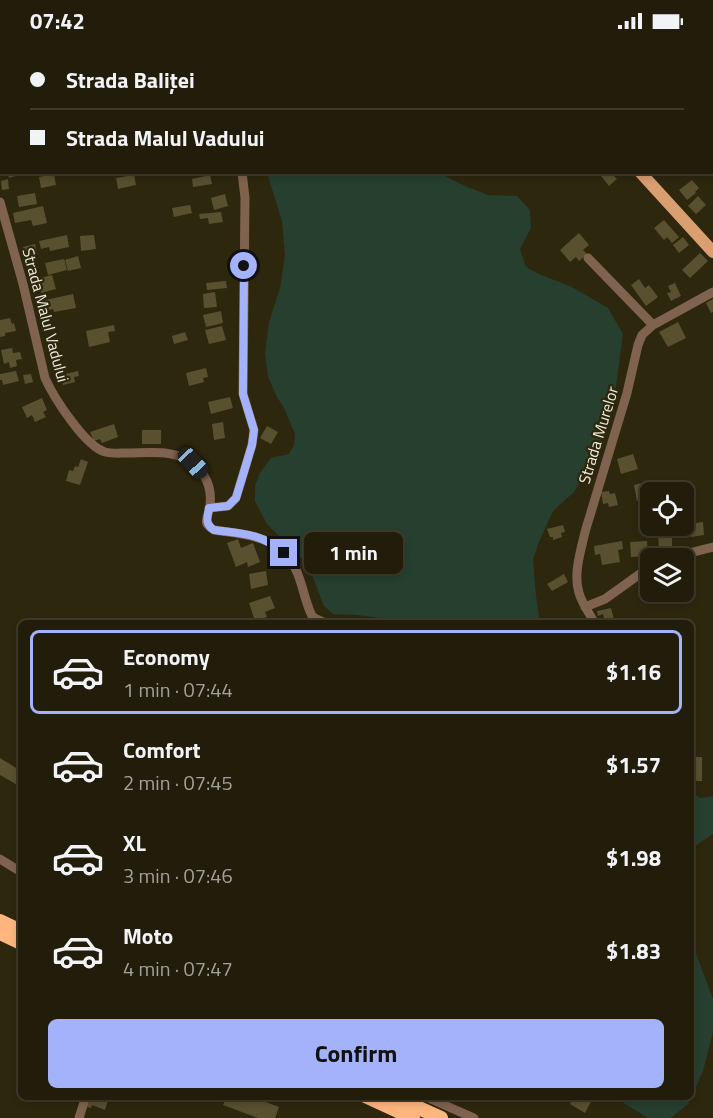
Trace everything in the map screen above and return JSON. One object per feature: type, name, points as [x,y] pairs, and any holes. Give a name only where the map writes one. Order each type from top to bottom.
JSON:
[{"type":"highway","points":[[0,921],[18,930]]},
{"type":"highway","points":[[0,933],[18,942]]},
{"type":"highway","points":[[374,1100],[413,1118]]},
{"type":"highway","points":[[401,1100],[441,1118]]},
{"type":"main road","points":[[642,174],[713,252]]},
{"type":"street","points":[[209,508],[228,506],[236,498],[253,437],[252,422],[243,394],[245,198],[242,174]]},
{"type":"street","name":"Strada Malul Vadului","points":[[0,202],[23,284],[45,378],[58,402],[89,442],[104,452],[171,454],[193,463],[209,485],[209,508],[206,519],[209,527],[214,530],[251,535],[274,544],[292,562],[309,609],[317,620]]},
{"type":"street","points":[[588,258],[653,325]]},
{"type":"street","name":"Strada Murelor","points":[[593,620],[579,595],[577,584],[580,552],[627,393],[638,345],[642,335],[653,325],[713,292]]},
{"type":"street","points":[[694,552],[713,547]]},
{"type":"street","points":[[585,607],[599,603],[640,574]]},
{"type":"street","points":[[0,859],[18,870]]},
{"type":"street","points":[[80,1118],[85,1100]]},
{"type":"street","points":[[433,1100],[474,1118]]},
{"type":"green space","points":[[267,174],[441,174],[488,195],[517,196],[530,210],[531,228],[520,249],[526,267],[572,287],[608,308],[623,334],[614,401],[597,454],[574,492],[553,511],[539,542],[533,560],[540,620],[394,620],[333,614],[324,606],[308,565],[267,524],[255,501],[255,486],[260,473],[271,458],[289,454],[294,445],[295,434],[268,377],[265,354],[269,322],[280,288],[285,255],[282,221]]},
{"type":"green space","points":[[694,794],[700,798],[713,796],[713,834],[694,847]]},
{"type":"green space","points":[[694,945],[713,999],[713,1032],[703,1071],[694,1091]]},
{"type":"green space","points":[[619,1100],[690,1100],[688,1104],[671,1118],[648,1118]]},
{"type":"building","points":[[8,174],[23,174],[9,178]]},
{"type":"building","points":[[54,174],[56,185],[41,188],[39,177]]},
{"type":"building","points":[[600,174],[617,174],[614,176],[617,179],[609,186]]},
{"type":"building","points":[[134,175],[136,185],[118,189],[116,178]]},
{"type":"building","points":[[210,175],[212,184],[193,187],[192,179]]},
{"type":"building","points":[[8,179],[9,189],[2,190],[1,181]]},
{"type":"building","points":[[692,180],[699,188],[687,200],[679,190]]},
{"type":"building","points":[[35,193],[37,204],[19,207],[17,196]]},
{"type":"building","points":[[225,194],[228,206],[214,210],[211,198]]},
{"type":"building","points":[[698,196],[706,205],[696,214],[688,206]]},
{"type":"building","points":[[190,205],[192,213],[174,217],[172,208]]},
{"type":"building","points":[[43,206],[47,223],[33,226],[31,220],[15,223],[13,213]]},
{"type":"building","points":[[221,212],[223,222],[209,224],[208,218],[200,219],[199,214]]},
{"type":"building","points":[[664,220],[679,237],[672,243],[667,237],[664,240],[654,228]]},
{"type":"building","points":[[579,233],[589,245],[583,250],[587,254],[579,261],[576,257],[570,262],[560,250]]},
{"type":"building","points":[[67,235],[69,247],[50,251],[49,247],[41,249],[39,241]]},
{"type":"building","points":[[94,235],[96,249],[81,251],[80,236]]},
{"type":"building","points":[[683,237],[689,245],[679,253],[673,245]]},
{"type":"building","points":[[35,244],[37,253],[25,256],[23,247]]},
{"type":"building","points":[[700,253],[708,261],[690,278],[682,270]]},
{"type":"building","points":[[78,256],[81,268],[68,271],[65,260]]},
{"type":"building","points":[[64,259],[67,270],[48,275],[45,263]]},
{"type":"building","points":[[52,275],[56,289],[41,293],[40,289],[34,291],[32,280]]},
{"type":"building","points":[[639,279],[645,288],[649,285],[658,297],[646,306],[631,285]]},
{"type":"building","points":[[226,281],[227,288],[207,290],[206,283]]},
{"type":"building","points":[[675,283],[681,296],[671,301],[667,293],[671,292],[668,286]]},
{"type":"building","points":[[215,292],[217,307],[204,308],[203,294]]},
{"type":"building","points":[[73,294],[76,308],[39,312],[36,302]]},
{"type":"building","points":[[713,299],[713,312],[711,313],[706,303]]},
{"type":"building","points":[[221,311],[223,323],[206,327],[203,315]]},
{"type":"building","points":[[10,318],[16,331],[5,333],[5,336],[0,337],[0,320]]},
{"type":"building","points":[[678,322],[686,338],[668,347],[659,332]]},
{"type":"building","points":[[114,325],[115,331],[108,332],[110,342],[89,347],[86,331]]},
{"type":"building","points":[[222,326],[226,340],[209,344],[205,330]]},
{"type":"building","points":[[185,332],[188,340],[174,344],[172,336]]},
{"type":"building","points":[[12,348],[13,353],[20,352],[22,359],[16,360],[17,366],[10,368],[9,362],[4,364],[1,350]]},
{"type":"building","points":[[206,368],[208,377],[203,378],[204,382],[189,386],[186,373]]},
{"type":"building","points":[[16,371],[19,381],[3,385],[0,374]]},
{"type":"building","points":[[78,371],[79,376],[74,377],[75,382],[63,385],[61,375]]},
{"type":"building","points":[[31,374],[33,382],[25,384],[23,375]]},
{"type":"building","points":[[230,397],[233,408],[211,414],[208,402]]},
{"type":"building","points":[[42,398],[47,410],[43,412],[46,417],[35,422],[32,415],[27,418],[22,407]]},
{"type":"building","points":[[223,422],[225,438],[214,440],[212,424]]},
{"type":"building","points":[[114,424],[118,437],[102,443],[100,439],[94,441],[90,432]]},
{"type":"building","points":[[267,426],[278,432],[271,444],[260,438]]},
{"type":"building","points":[[142,430],[161,430],[161,444],[142,444]]},
{"type":"building","points":[[633,454],[638,469],[621,474],[617,459]]},
{"type":"building","points":[[81,459],[88,462],[80,485],[66,481],[69,470],[73,471],[75,466],[78,467]]},
{"type":"building","points":[[640,484],[640,500],[637,501],[634,485]]},
{"type":"building","points":[[609,491],[610,494],[615,493],[618,505],[609,507],[608,503],[603,504],[601,492]]},
{"type":"building","points":[[703,522],[704,535],[691,537],[694,536],[694,523]]},
{"type":"building","points":[[563,525],[565,532],[561,533],[562,537],[553,540],[547,529]]},
{"type":"building","points":[[658,536],[672,536],[672,548],[659,548]]},
{"type":"building","points":[[238,539],[241,548],[253,543],[260,562],[248,567],[247,562],[236,567],[227,543]]},
{"type":"building","points":[[622,541],[623,549],[618,550],[620,562],[602,565],[600,554],[595,555],[594,546]]},
{"type":"building","points":[[647,541],[647,548],[640,548],[640,556],[631,557],[630,542]]},
{"type":"building","points":[[266,571],[268,585],[251,589],[249,574]]},
{"type":"building","points":[[564,574],[568,582],[552,591],[547,584]]},
{"type":"building","points":[[270,596],[275,608],[265,612],[267,617],[255,620],[249,603]]},
{"type":"building","points":[[611,608],[614,620],[604,620],[603,614],[598,616],[597,611]]},
{"type":"building","points":[[694,757],[702,757],[702,781],[695,781]]},
{"type":"building","points":[[0,758],[18,769],[18,785],[0,775]]},
{"type":"building","points":[[90,1100],[108,1100],[105,1110],[92,1105],[91,1108],[87,1107]]},
{"type":"building","points":[[225,1100],[261,1100],[279,1107],[275,1118],[258,1118],[223,1105]]},
{"type":"building","points":[[572,1100],[592,1100],[585,1113],[570,1104]]},
{"type":"route","points":[[244,266],[243,394],[254,430],[252,445],[236,498],[228,506],[209,508],[206,519],[209,527],[214,530],[262,538],[274,544],[284,553]]}]
